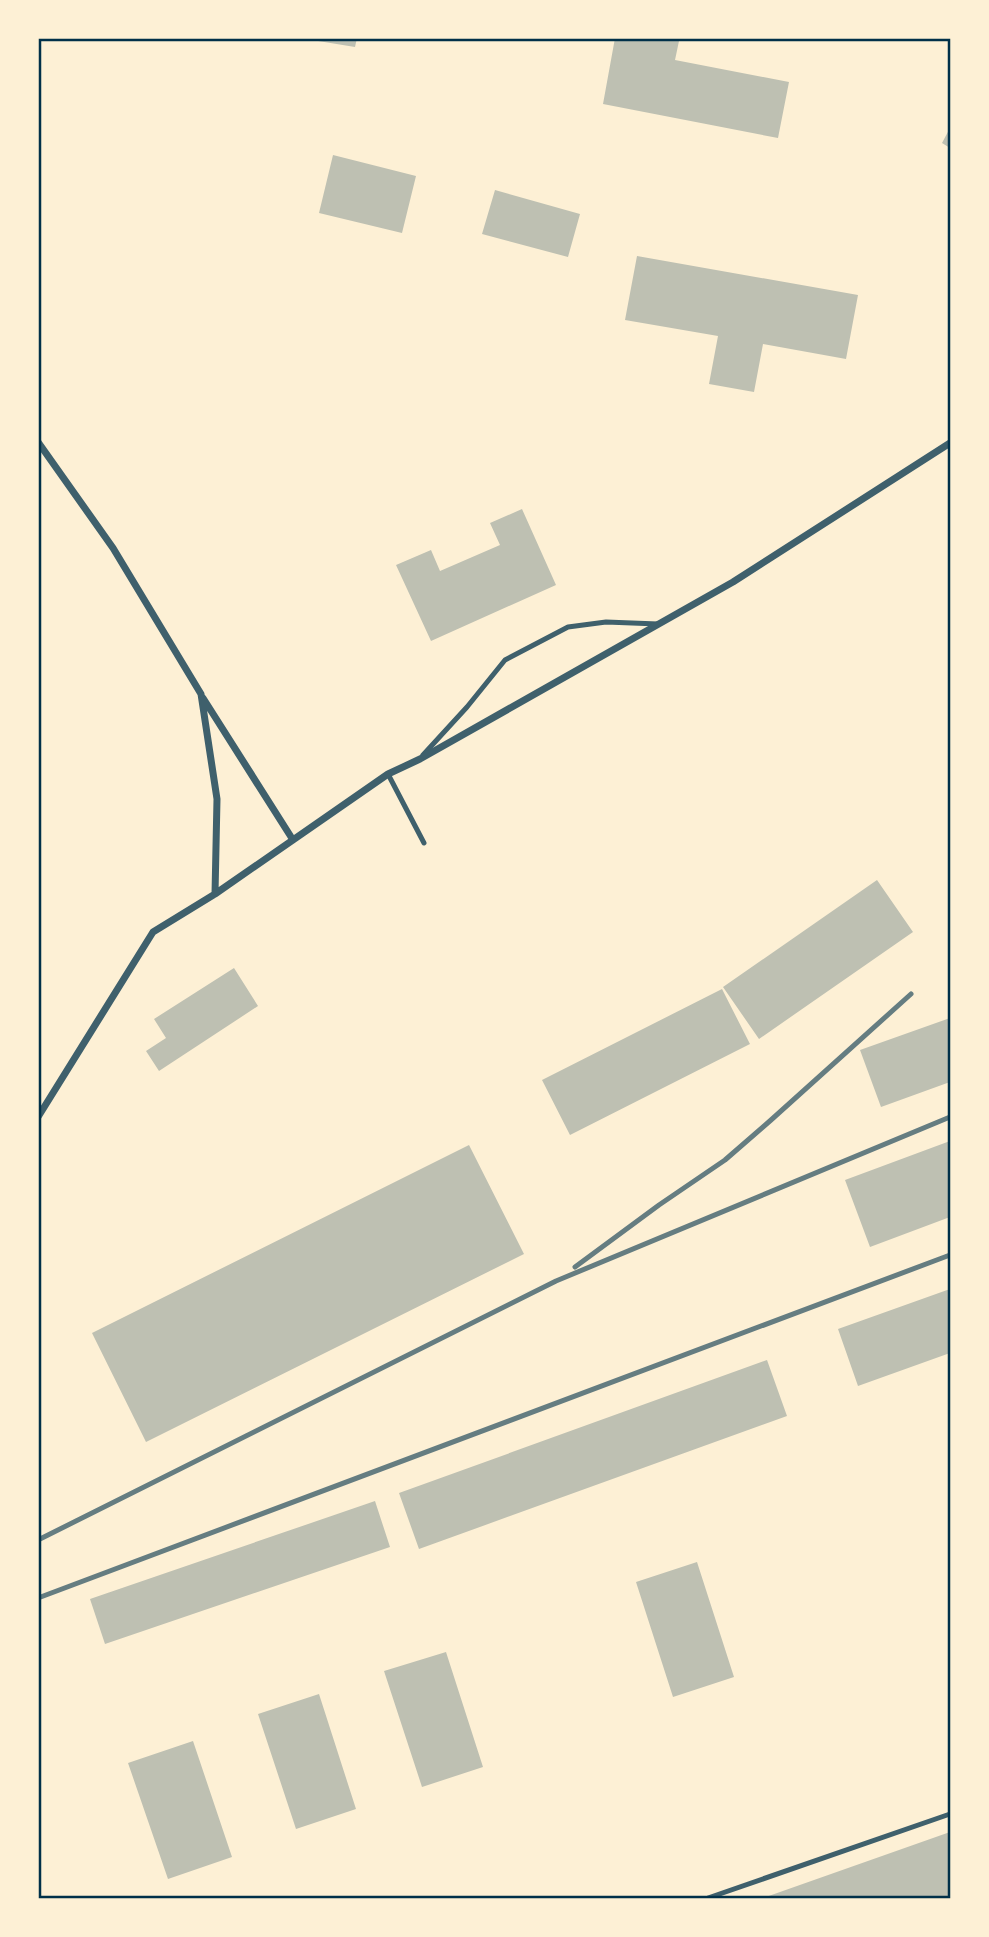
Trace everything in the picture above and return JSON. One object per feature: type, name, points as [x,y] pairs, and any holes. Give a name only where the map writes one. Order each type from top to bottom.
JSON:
[{"type":"street","points":[[38,442],[113,548],[293,840]]},
{"type":"street","points":[[38,1117],[153,932],[215,894],[388,774],[420,759],[733,582],[950,443]]},
{"type":"street","points":[[201,694],[217,799],[215,894]]},
{"type":"lane","points":[[420,759],[467,708],[505,660],[568,627],[606,622],[658,624]]},
{"type":"lane","points":[[388,774],[424,843]]},
{"type":"lane","points":[[708,1899],[950,1814]]},
{"type":"building","points":[[312,38],[357,38],[355,47]]},
{"type":"building","points":[[615,38],[664,38],[679,41],[675,60],[789,82],[778,138],[603,104]]},
{"type":"building","points":[[950,128],[950,148],[942,143]]},
{"type":"building","points":[[333,155],[416,176],[402,233],[319,213]]},
{"type":"building","points":[[495,190],[580,214],[568,257],[482,234]]},
{"type":"building","points":[[637,256],[858,295],[846,359],[763,344],[754,392],[709,384],[718,336],[625,320]]},
{"type":"building","points":[[522,509],[556,585],[431,641],[396,565],[431,550],[440,571],[500,545],[490,523]]},
{"type":"building","points":[[877,880],[913,932],[759,1039],[723,987]]},
{"type":"building","points":[[234,968],[258,1006],[159,1071],[146,1051],[166,1038],[154,1019]]},
{"type":"building","points":[[722,989],[750,1044],[570,1135],[542,1080]]},
{"type":"building","points":[[950,1018],[950,1082],[881,1107],[860,1050]]},
{"type":"building","points":[[950,1141],[950,1217],[870,1247],[845,1180]]},
{"type":"building","points":[[469,1145],[524,1254],[146,1442],[92,1333]]},
{"type":"building","points":[[950,1289],[950,1353],[858,1386],[838,1329]]},
{"type":"building","points":[[767,1360],[787,1416],[419,1549],[399,1493]]},
{"type":"building","points":[[375,1501],[390,1547],[105,1644],[90,1599]]},
{"type":"building","points":[[697,1562],[734,1677],[673,1697],[636,1582]]},
{"type":"building","points":[[446,1652],[483,1767],[422,1787],[384,1671]]},
{"type":"building","points":[[319,1694],[356,1809],[296,1829],[258,1714]]},
{"type":"building","points":[[193,1741],[232,1857],[168,1879],[128,1763]]},
{"type":"building","points":[[950,1832],[950,1898],[763,1898]]},
{"type":"railway","points":[[575,1267],[725,1160],[911,994]]},
{"type":"railway","points":[[38,1540],[556,1281],[950,1117]]},
{"type":"railway","points":[[38,1598],[950,1255]]}]
